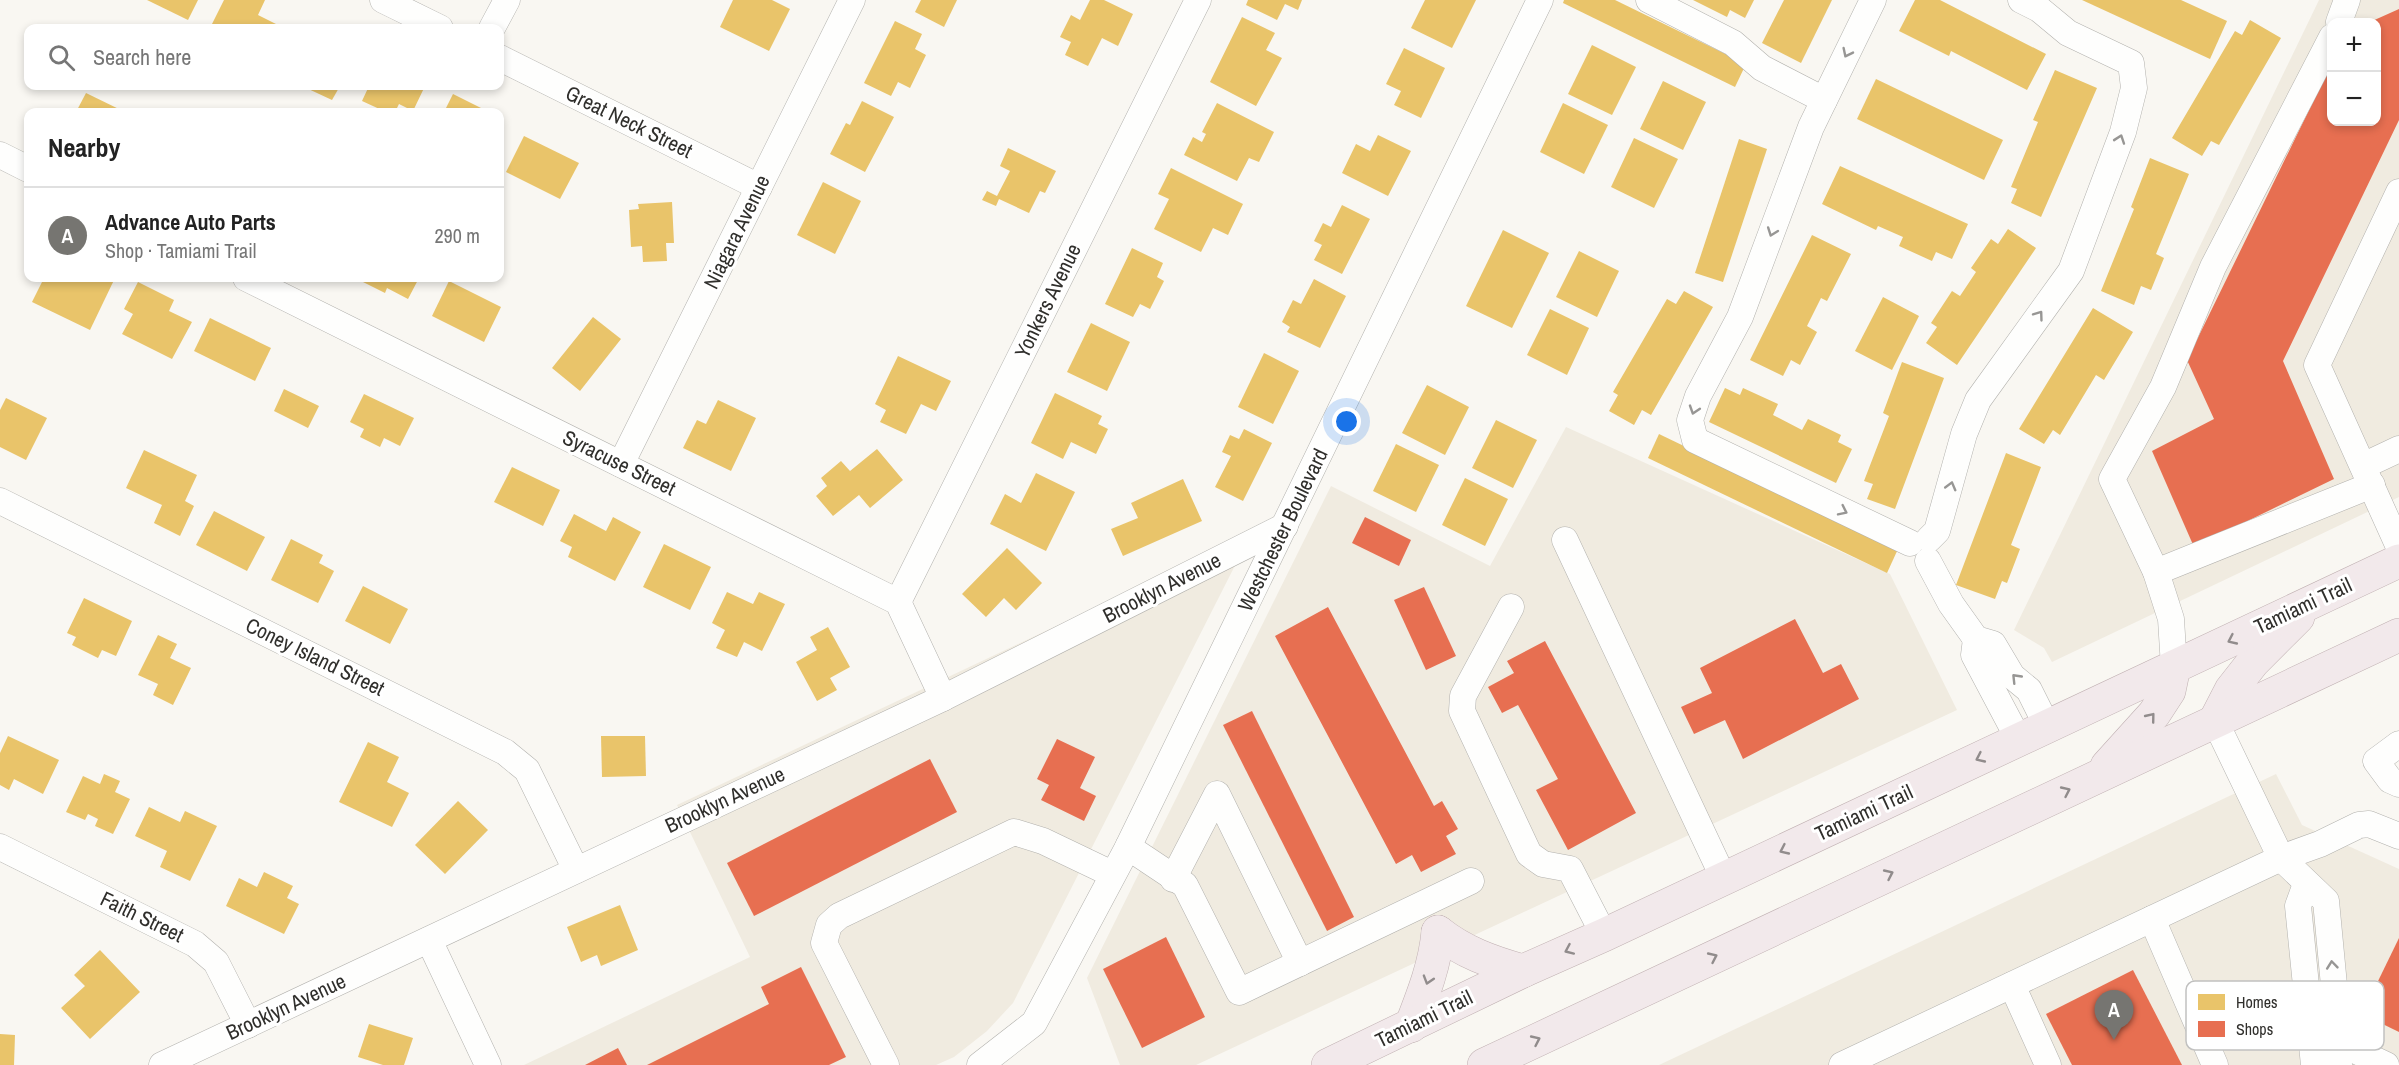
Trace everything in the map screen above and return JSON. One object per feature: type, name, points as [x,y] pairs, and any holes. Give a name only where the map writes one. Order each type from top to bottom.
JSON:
[{"type":"main road","name":"Tamiami Trail","points":[[1328,1065],[1523,971],[1724,879],[2399,561]]},
{"type":"main road","points":[[2215,721],[2231,690],[2253,662],[2314,601]]},
{"type":"main road","points":[[1484,1065],[2399,635]]},
{"type":"main road","points":[[2098,776],[2154,714],[2169,691],[2174,667]]},
{"type":"main road","points":[[1431,917],[1453,944],[1490,962],[1523,971]]},
{"type":"main road","points":[[1411,1026],[1426,987],[1436,950],[1431,917]]},
{"type":"street","points":[[383,0],[432,24]]},
{"type":"street","points":[[494,24],[507,0]]},
{"type":"street","name":"Niagara Avenue","points":[[621,464],[852,0]]},
{"type":"street","name":"Yonkers Avenue","points":[[898,602],[1198,0]]},
{"type":"street","name":"Westchester Boulevard","points":[[980,1065],[1034,1023],[1128,847],[1539,0]]},
{"type":"street","points":[[1649,0],[1733,43],[1762,68],[1824,100]]},
{"type":"street","points":[[1873,0],[1811,127],[1740,317],[1698,396],[1690,420],[1695,440],[1922,548],[1951,604],[1976,639],[1994,644],[2012,676],[2029,690],[2033,733]]},
{"type":"street","points":[[1922,548],[1937,531],[1964,434],[1978,400],[2071,271],[2123,132],[2134,88],[2131,63],[2068,33],[2039,9],[2020,0]]},
{"type":"street","points":[[2340,18],[2347,0]]},
{"type":"street","points":[[2174,667],[2171,619],[2156,572],[2112,478],[2163,387],[2213,267],[2327,45]]},
{"type":"street","name":"Great Neck Street","points":[[504,60],[759,187]]},
{"type":"street","points":[[0,155],[24,168]]},
{"type":"street","points":[[2399,192],[2318,365],[2399,547]]},
{"type":"street","name":"Syracuse Street","points":[[254,282],[898,602]]},
{"type":"street","points":[[2156,572],[2367,476],[2399,449]]},
{"type":"street","name":"Coney Island Street","points":[[0,501],[505,752],[527,770],[576,870]]},
{"type":"street","name":"Brooklyn Avenue","points":[[162,1065],[943,698],[1285,526]]},
{"type":"street","points":[[1565,540],[1724,879]]},
{"type":"street","points":[[898,602],[943,698]]},
{"type":"street","points":[[1511,607],[1463,696],[1462,711],[1529,854],[1543,864],[1570,869],[1604,935]]},
{"type":"street","points":[[2215,721],[2281,858],[2326,901],[2334,981]]},
{"type":"street","points":[[2399,744],[2376,761],[2390,780],[2399,784]]},
{"type":"street","points":[[1173,879],[1217,794],[1300,963]]},
{"type":"street","points":[[1842,1065],[2281,858],[2320,844],[2359,825],[2369,824],[2399,836]]},
{"type":"street","points":[[886,1065],[824,943],[829,925],[839,915],[1014,832],[1043,841],[1112,874]]},
{"type":"street","name":"Faith Street","points":[[0,847],[195,944],[216,962],[248,1025]]},
{"type":"street","points":[[1128,847],[1185,885],[1239,992],[1300,963],[1431,917],[1472,881]]},
{"type":"street","points":[[2305,981],[2298,906],[2306,884]]},
{"type":"street","points":[[2151,919],[2186,999]]},
{"type":"street","points":[[429,940],[488,1065]]},
{"type":"street","points":[[2012,985],[2048,1065]]},
{"type":"street","points":[[2208,1050],[2215,1065]]},
{"type":"street","points":[[2354,1050],[2386,1065]]},
{"type":"street","points":[[2313,1058],[2339,1057]]},
{"type":"shaded area","points":[[2319,0],[2399,0],[2399,497],[2052,662],[2044,648],[2014,630]]},
{"type":"shaded area","points":[[1566,427],[1890,574],[1957,710],[1196,1065],[1120,1065],[1087,978],[1331,486],[1490,566]]},
{"type":"shaded area","points":[[1251,534],[1013,1003],[987,1031],[954,1057],[936,1065],[524,1065],[750,957],[677,805]]},
{"type":"shaded area","points":[[2276,774],[2302,825],[2399,869],[2399,1065],[1659,1065]]},
{"type":"building: Homes","points":[[147,0],[198,0],[188,20]]},
{"type":"building: Homes","points":[[224,0],[265,0],[258,15],[276,24],[212,24]]},
{"type":"building: Homes","points":[[733,0],[772,0],[790,9],[769,51],[720,27]]},
{"type":"building: Homes","points":[[921,0],[957,0],[944,27],[915,12]]},
{"type":"building: Homes","points":[[1090,0],[1104,0],[1133,14],[1118,46],[1102,38],[1088,66],[1065,55],[1071,42],[1060,37],[1071,15],[1080,20]]},
{"type":"building: Homes","points":[[1248,0],[1302,0],[1298,10],[1285,4],[1277,20],[1246,5]]},
{"type":"building: Homes","points":[[1425,0],[1476,0],[1452,48],[1411,28]]},
{"type":"building: Homes","points":[[1564,0],[1615,0],[1746,64],[1735,87],[1563,3]]},
{"type":"building: Homes","points":[[1693,0],[1754,0],[1745,18],[1730,10],[1727,17]]},
{"type":"building: Homes","points":[[1784,0],[1832,0],[1801,63],[1762,43]]},
{"type":"building: Homes","points":[[1915,0],[1940,0],[2046,54],[2027,90],[1951,51],[1949,56],[1899,31]]},
{"type":"building: Homes","points":[[2082,0],[2181,0],[2227,21],[2210,59]]},
{"type":"building: Homes","points":[[1242,17],[1275,33],[1266,50],[1282,58],[1256,106],[1210,82]]},
{"type":"building: Homes","points":[[2250,20],[2281,38],[2219,145],[2211,141],[2202,156],[2172,138],[2235,31],[2242,35]]},
{"type":"building: Homes","points":[[895,21],[922,34],[915,49],[926,55],[910,88],[898,82],[891,96],[864,83]]},
{"type":"building: Homes","points":[[1592,45],[1636,67],[1612,115],[1568,94]]},
{"type":"building: Homes","points":[[1404,48],[1445,68],[1421,118],[1394,105],[1401,91],[1386,84]]},
{"type":"building: Homes","points":[[2055,70],[2097,88],[2041,217],[2011,203],[2017,189],[2011,187],[2038,122],[2033,120]]},
{"type":"building: Homes","points":[[1876,79],[2003,140],[1984,180],[1857,119]]},
{"type":"building: Homes","points":[[1663,81],[1706,102],[1683,150],[1640,129]]},
{"type":"building: Homes","points":[[311,90],[338,90],[332,100]]},
{"type":"building: Homes","points":[[367,90],[423,90],[414,108],[407,108],[399,104],[397,108],[377,108],[362,101]]},
{"type":"building: Homes","points":[[86,93],[117,108],[78,108]]},
{"type":"building: Homes","points":[[453,94],[481,108],[446,108]]},
{"type":"building: Homes","points":[[862,101],[894,117],[865,172],[830,154],[846,123],[850,125]]},
{"type":"building: Homes","points":[[1217,103],[1274,132],[1259,162],[1249,158],[1237,181],[1184,155],[1193,137],[1202,142],[1206,134],[1202,132]]},
{"type":"building: Homes","points":[[1563,103],[1608,125],[1584,174],[1540,152]]},
{"type":"building: Homes","points":[[1378,135],[1411,151],[1388,196],[1342,173],[1356,144],[1370,151]]},
{"type":"building: Homes","points":[[524,136],[579,163],[560,199],[506,172]]},
{"type":"building: Homes","points":[[1634,138],[1678,159],[1654,208],[1611,187]]},
{"type":"building: Homes","points":[[1739,139],[1767,149],[1723,282],[1695,273]]},
{"type":"building: Homes","points":[[1008,148],[1056,171],[1045,193],[1040,191],[1029,213],[999,199],[996,206],[982,200],[987,191],[997,196],[1010,171],[1000,166]]},
{"type":"building: Homes","points":[[2150,158],[2189,174],[2156,254],[2164,258],[2151,290],[2141,286],[2134,305],[2101,291],[2134,209],[2131,207]]},
{"type":"building: Homes","points":[[1840,166],[1968,224],[1952,259],[1936,252],[1932,261],[1899,246],[1903,237],[1878,226],[1876,230],[1822,204]]},
{"type":"building: Homes","points":[[1171,168],[1243,204],[1228,235],[1213,228],[1201,252],[1154,229],[1169,199],[1158,194]]},
{"type":"building: Homes","points":[[823,182],[861,201],[835,254],[797,235]]},
{"type":"building: Homes","points":[[672,202],[674,243],[666,243],[667,261],[643,262],[642,246],[631,247],[629,210],[639,209],[638,204]]},
{"type":"building: Homes","points":[[1342,205],[1370,219],[1342,274],[1314,260],[1322,245],[1314,241],[1323,223],[1331,227]]},
{"type":"building: Homes","points":[[2008,229],[2036,248],[1957,365],[1926,343],[1937,327],[1931,323],[1952,291],[1960,296],[1976,272],[1971,268],[1991,239],[1998,244]]},
{"type":"building: Homes","points":[[1503,230],[1549,253],[1512,328],[1466,306]]},
{"type":"building: Homes","points":[[1812,235],[1851,254],[1827,301],[1821,298],[1807,326],[1817,332],[1800,365],[1791,360],[1783,376],[1750,360]]},
{"type":"building: Homes","points":[[1132,248],[1163,263],[1157,277],[1164,281],[1150,309],[1140,304],[1133,317],[1105,304]]},
{"type":"building: Homes","points":[[1579,251],[1619,271],[1597,317],[1556,297]]},
{"type":"building: Homes","points":[[1314,279],[1346,296],[1320,348],[1287,332],[1290,327],[1282,322],[1293,300],[1301,304]]},
{"type":"building: Homes","points":[[42,282],[113,282],[90,330],[32,302]]},
{"type":"building: Homes","points":[[138,282],[174,300],[169,311],[192,322],[172,359],[122,334],[133,314],[124,309]]},
{"type":"building: Homes","points":[[363,282],[417,282],[408,299],[387,288],[385,293]]},
{"type":"building: Homes","points":[[449,282],[501,307],[484,342],[432,316]]},
{"type":"building: Homes","points":[[1684,291],[1713,307],[1651,415],[1642,410],[1634,425],[1609,411],[1618,395],[1613,392],[1667,299],[1676,304]]},
{"type":"building: Homes","points":[[1883,297],[1919,316],[1892,370],[1855,351]]},
{"type":"building: Homes","points":[[2093,308],[2133,332],[2104,380],[2096,375],[2060,435],[2053,430],[2044,444],[2019,429]]},
{"type":"building: Homes","points":[[1550,309],[1589,328],[1567,375],[1527,355]]},
{"type":"building: Homes","points":[[593,317],[621,339],[580,391],[552,368]]},
{"type":"building: Homes","points":[[210,318],[271,348],[255,381],[194,351]]},
{"type":"building: Homes","points":[[1091,323],[1130,342],[1107,391],[1067,372]]},
{"type":"building: Homes","points":[[1264,353],[1299,371],[1273,424],[1238,407]]},
{"type":"building: Homes","points":[[898,356],[951,381],[936,411],[921,404],[906,434],[880,422],[886,410],[875,404]]},
{"type":"building: Homes","points":[[1902,362],[1944,378],[1895,509],[1867,499],[1873,484],[1864,481],[1889,416],[1883,413]]},
{"type":"building: Homes","points":[[1427,385],[1469,407],[1445,455],[1402,433]]},
{"type":"building: Homes","points":[[1725,388],[1740,395],[1743,388],[1778,404],[1773,415],[1802,430],[1808,419],[1841,435],[1838,442],[1852,449],[1836,483],[1709,422]]},
{"type":"building: Homes","points":[[284,389],[319,406],[308,428],[274,411]]},
{"type":"building: Homes","points":[[1055,393],[1102,416],[1098,424],[1108,429],[1096,454],[1071,442],[1063,459],[1031,443]]},
{"type":"building: Homes","points":[[364,394],[414,418],[400,446],[384,438],[380,447],[360,437],[364,429],[350,422]]},
{"type":"building: Homes","points":[[6,398],[47,418],[26,460],[0,447],[0,410]]},
{"type":"building: Homes","points":[[718,400],[756,418],[731,471],[683,448],[697,420],[706,424]]},
{"type":"building: Homes","points":[[1496,420],[1537,440],[1513,488],[1472,468]]},
{"type":"building: Homes","points":[[1244,429],[1272,443],[1243,501],[1215,487],[1231,456],[1222,452],[1230,435],[1239,439]]},
{"type":"building: Homes","points":[[1659,434],[1898,549],[1887,573],[1648,458]]},
{"type":"building: Homes","points":[[1396,444],[1439,465],[1416,512],[1373,491]]},
{"type":"building: Homes","points":[[877,449],[903,480],[870,508],[859,495],[833,516],[816,496],[827,486],[821,478],[841,461],[850,471]]},
{"type":"building: Homes","points":[[144,450],[197,475],[185,501],[194,506],[180,536],[154,523],[162,505],[126,488]]},
{"type":"building: Homes","points":[[2006,453],[2041,467],[2011,545],[2020,549],[2007,583],[2002,581],[1995,599],[1956,585]]},
{"type":"building: Homes","points":[[512,467],[560,490],[543,526],[494,502]]},
{"type":"building: Homes","points":[[1036,473],[1075,492],[1046,551],[990,524],[1005,494],[1021,503]]},
{"type":"building: Homes","points":[[1465,478],[1508,499],[1485,546],[1442,525]]},
{"type":"building: Homes","points":[[1183,479],[1202,521],[1123,556],[1111,529],[1138,518],[1131,503]]},
{"type":"building: Homes","points":[[214,511],[265,537],[247,571],[196,545]]},
{"type":"building: Homes","points":[[574,514],[606,531],[613,517],[641,532],[615,581],[568,557],[572,547],[560,541]]},
{"type":"building: Homes","points":[[291,539],[323,555],[319,563],[334,571],[318,603],[271,580]]},
{"type":"building: Homes","points":[[664,544],[711,567],[690,610],[643,587]]},
{"type":"building: Homes","points":[[1007,548],[1042,583],[1016,610],[1004,598],[986,617],[962,594]]},
{"type":"building: Homes","points":[[363,586],[408,609],[390,644],[345,621]]},
{"type":"building: Homes","points":[[727,592],[753,604],[759,592],[785,604],[762,651],[744,642],[737,657],[716,648],[725,630],[712,623]]},
{"type":"building: Homes","points":[[84,598],[132,621],[116,656],[102,650],[98,658],[72,645],[76,637],[67,633]]},
{"type":"building: Homes","points":[[828,627],[850,667],[830,678],[837,690],[817,701],[796,662],[817,650],[810,637]]},
{"type":"building: Homes","points":[[158,635],[177,644],[170,658],[191,668],[173,705],[153,695],[158,684],[138,675]]},
{"type":"building: Homes","points":[[8,736],[59,760],[43,794],[14,779],[9,790],[0,785],[0,753]]},
{"type":"building: Homes","points":[[601,736],[645,736],[646,776],[602,777]]},
{"type":"building: Homes","points":[[368,742],[399,757],[387,782],[409,793],[392,827],[339,802]]},
{"type":"building: Homes","points":[[104,774],[120,781],[115,792],[130,799],[113,834],[95,826],[98,819],[88,814],[85,820],[66,812],[83,776],[100,784]]},
{"type":"building: Homes","points":[[458,801],[488,830],[445,874],[415,845]]},
{"type":"building: Homes","points":[[149,807],[180,822],[185,811],[217,826],[190,881],[160,867],[167,851],[135,836]]},
{"type":"building: Homes","points":[[264,872],[293,886],[287,898],[299,904],[284,934],[226,906],[239,878],[257,887]]},
{"type":"building: Homes","points":[[620,905],[638,950],[601,966],[597,955],[581,962],[567,927]]},
{"type":"building: Homes","points":[[100,950],[140,992],[90,1039],[61,1008],[85,986],[74,975]]},
{"type":"building: Homes","points":[[369,1024],[413,1038],[404,1065],[383,1065],[358,1057]]},
{"type":"building: Homes","points":[[0,1034],[15,1035],[14,1065],[0,1065]]},
{"type":"building: Shops","points":[[2399,9],[2399,120],[2283,361],[2334,479],[2194,547],[2152,451],[2214,419],[2187,360],[2327,73],[2327,126],[2381,126],[2381,18],[2379,18]]},
{"type":"building: Shops","points":[[1365,517],[1411,540],[1399,566],[1352,543]]},
{"type":"building: Shops","points":[[1424,587],[1456,656],[1426,670],[1394,600]]},
{"type":"building: Shops","points":[[1328,607],[1434,806],[1442,801],[1458,829],[1446,836],[1456,854],[1421,872],[1412,855],[1396,864],[1275,636]]},
{"type":"building: Shops","points":[[1795,619],[1823,673],[1841,664],[1859,699],[1743,759],[1725,720],[1694,734],[1681,707],[1712,693],[1700,668]]},
{"type":"building: Shops","points":[[1545,641],[1636,813],[1568,850],[1536,790],[1558,779],[1518,705],[1502,713],[1488,687],[1514,673],[1507,661]]},
{"type":"building: Shops","points":[[1252,711],[1354,917],[1327,931],[1223,725]]},
{"type":"building: Shops","points":[[1057,739],[1095,757],[1080,788],[1096,796],[1084,821],[1041,800],[1049,785],[1037,779]]},
{"type":"building: Shops","points":[[930,759],[957,812],[754,916],[727,863]]},
{"type":"building: Shops","points":[[1166,937],[1205,1017],[1142,1048],[1103,969]]},
{"type":"building: Shops","points":[[2399,938],[2399,1032],[2384,1025],[2384,981],[2378,981]]},
{"type":"building: Shops","points":[[801,967],[846,1057],[829,1065],[647,1065],[769,1004],[761,987]]},
{"type":"building: Shops","points":[[2133,970],[2182,1065],[2072,1065],[2046,1014]]},
{"type":"building: Shops","points":[[618,1048],[627,1065],[585,1065]]},
{"type":"place","name":"Advance Auto Parts","points":[[2114,1040]]}]
